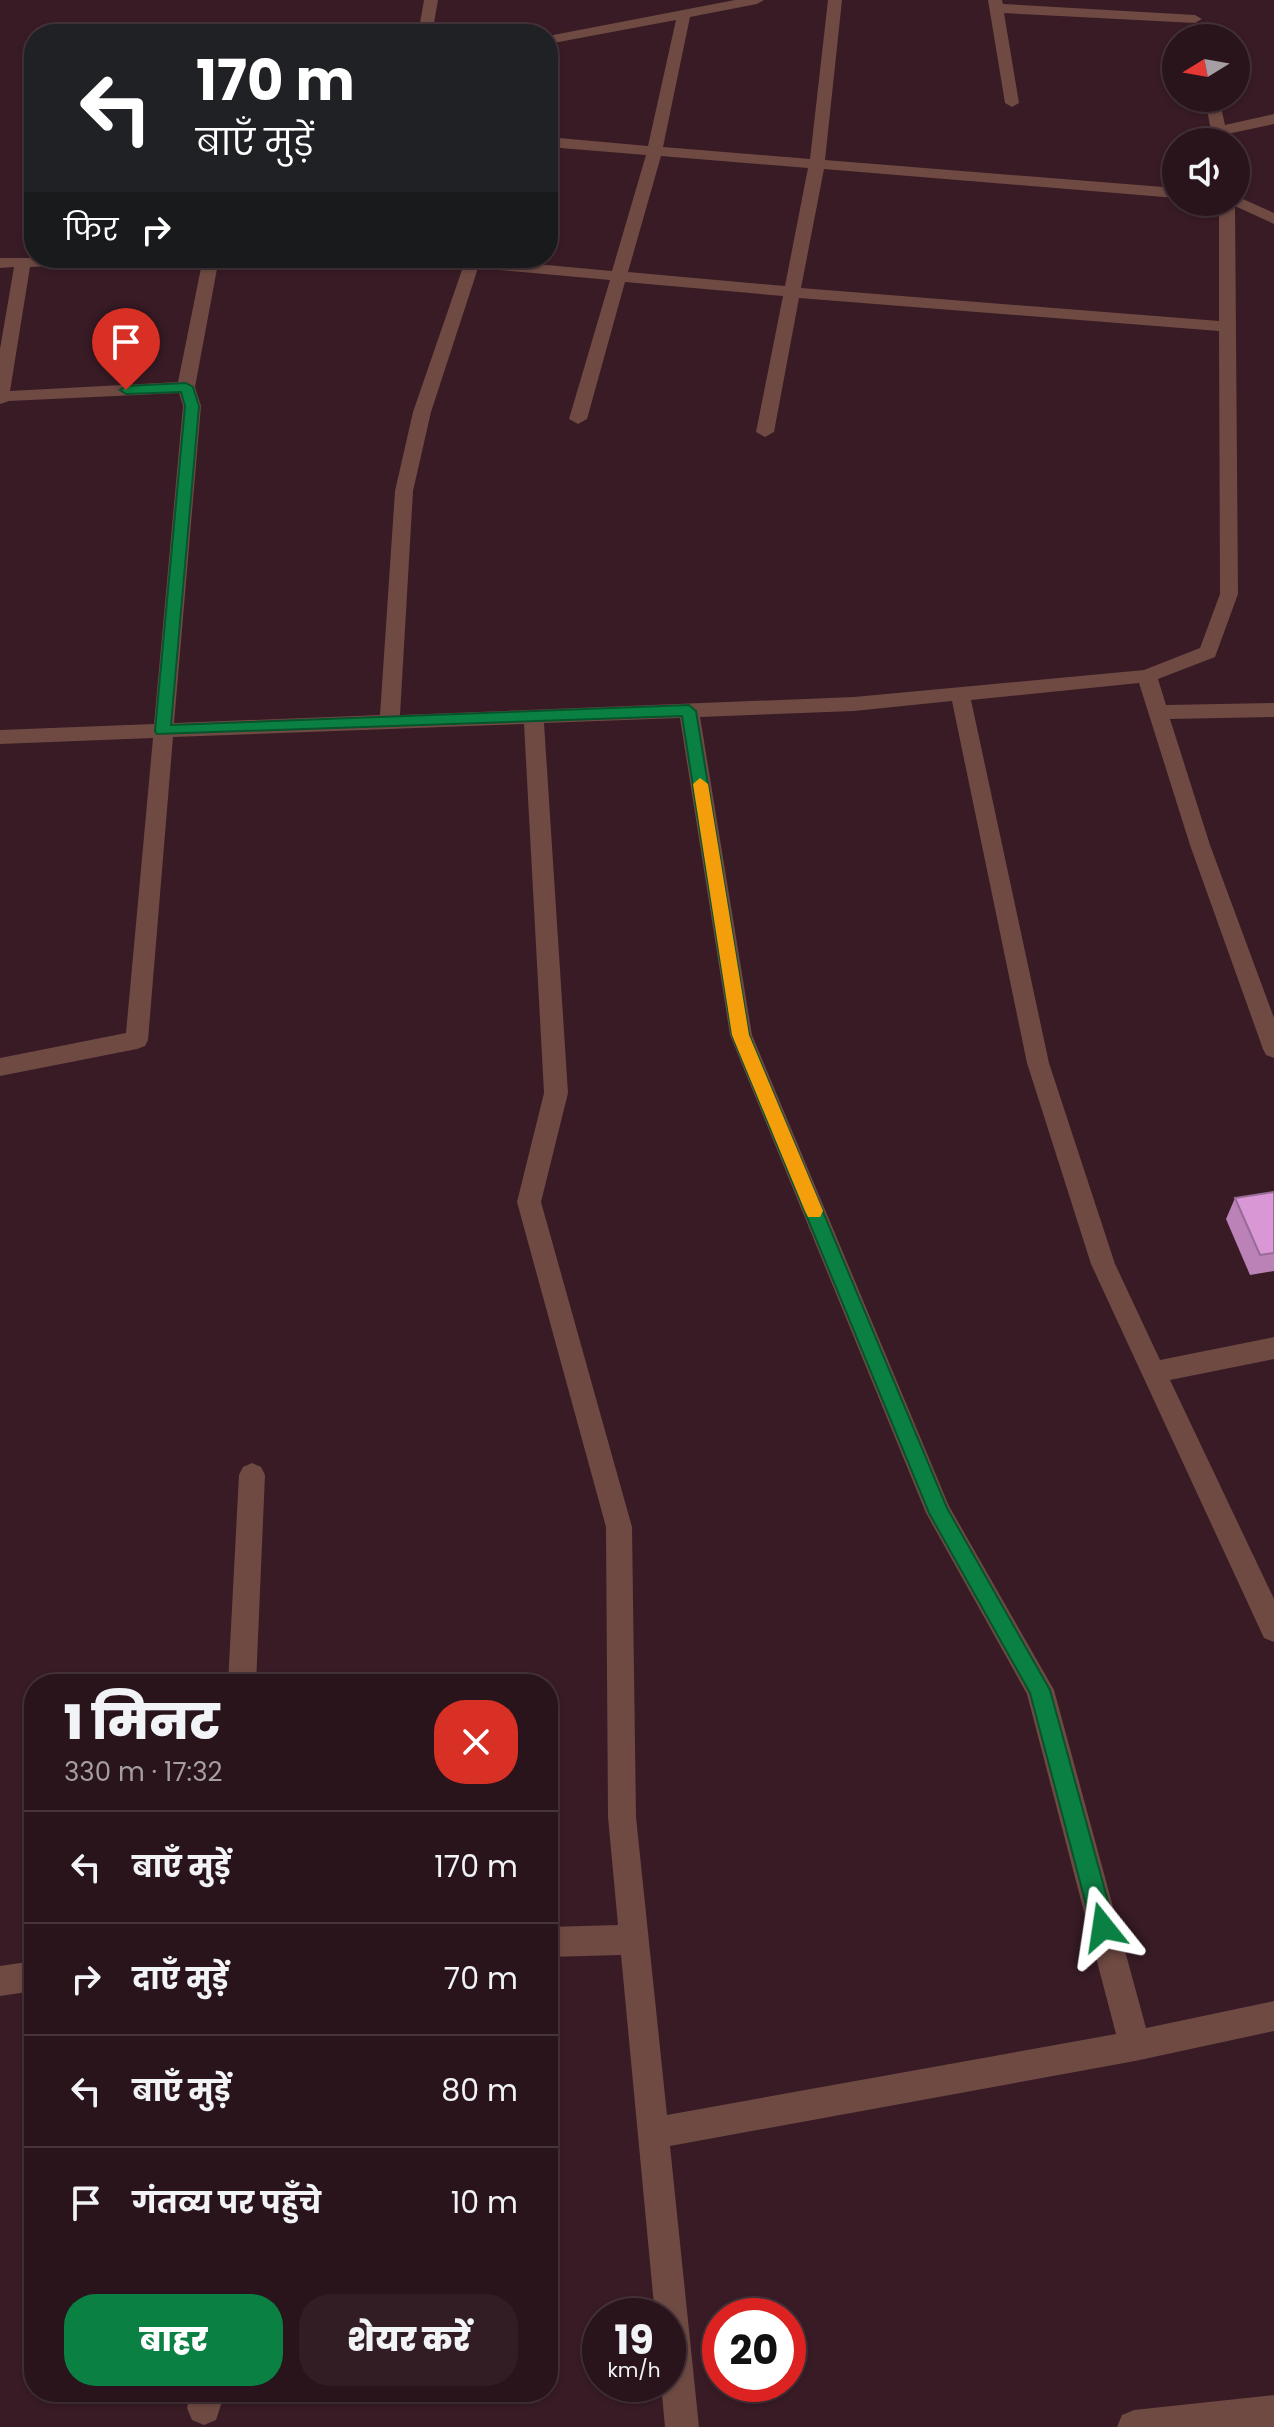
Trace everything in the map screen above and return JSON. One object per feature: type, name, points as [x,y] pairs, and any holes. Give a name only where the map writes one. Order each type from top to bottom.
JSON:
[{"type":"street","points":[[427,24],[431,0]]},
{"type":"street","points":[[558,38],[757,0]]},
{"type":"street","points":[[765,432],[817,163],[835,0]]},
{"type":"street","points":[[1196,0],[1196,24]]},
{"type":"street","points":[[1012,103],[995,4],[1195,19]]},
{"type":"street","points":[[578,419],[655,150],[684,14]]},
{"type":"street","points":[[1247,128],[1274,119]]},
{"type":"street","points":[[558,143],[1162,192]]},
{"type":"street","points":[[1250,208],[1274,219]]},
{"type":"street","points":[[0,737],[854,704],[1147,676],[1208,652],[1229,594],[1227,216]]},
{"type":"street","points":[[0,263],[23,262],[0,399]]},
{"type":"street","points":[[0,1067],[137,1040],[192,406],[186,387],[209,268]]},
{"type":"street","points":[[390,722],[404,491],[422,412],[470,268]]},
{"type":"street","points":[[528,268],[1228,327]]},
{"type":"street","points":[[0,399],[6,396],[186,387]]},
{"type":"street","points":[[1147,676],[1200,845],[1274,1049]]},
{"type":"street","points":[[960,694],[1038,1063],[1103,1264],[1274,1629]]},
{"type":"street","points":[[1159,712],[1274,710]]},
{"type":"street","points":[[689,711],[741,1035],[939,1513],[1040,1690],[1135,2046]]},
{"type":"street","points":[[534,716],[556,1093],[529,1202],[619,1527],[622,1817],[682,2427]]},
{"type":"street","points":[[1154,1372],[1274,1348]]},
{"type":"street","points":[[242,1674],[252,1475]]},
{"type":"street","points":[[558,1942],[634,1940]]},
{"type":"street","points":[[0,1981],[24,1977]]},
{"type":"street","points":[[654,2133],[1135,2046],[1274,2016]]},
{"type":"street","points":[[1134,2427],[1274,2412]]},
{"type":"building","points":[[1274,1192],[1274,1253],[1260,1255],[1235,1198]]},
{"type":"slow traffic","points":[[700,784],[741,1035],[814,1211]]},
{"type":"route","points":[[126,390],[186,387],[192,406],[163,731],[689,711],[741,1035],[939,1513],[1040,1690],[1103,1927]]}]
